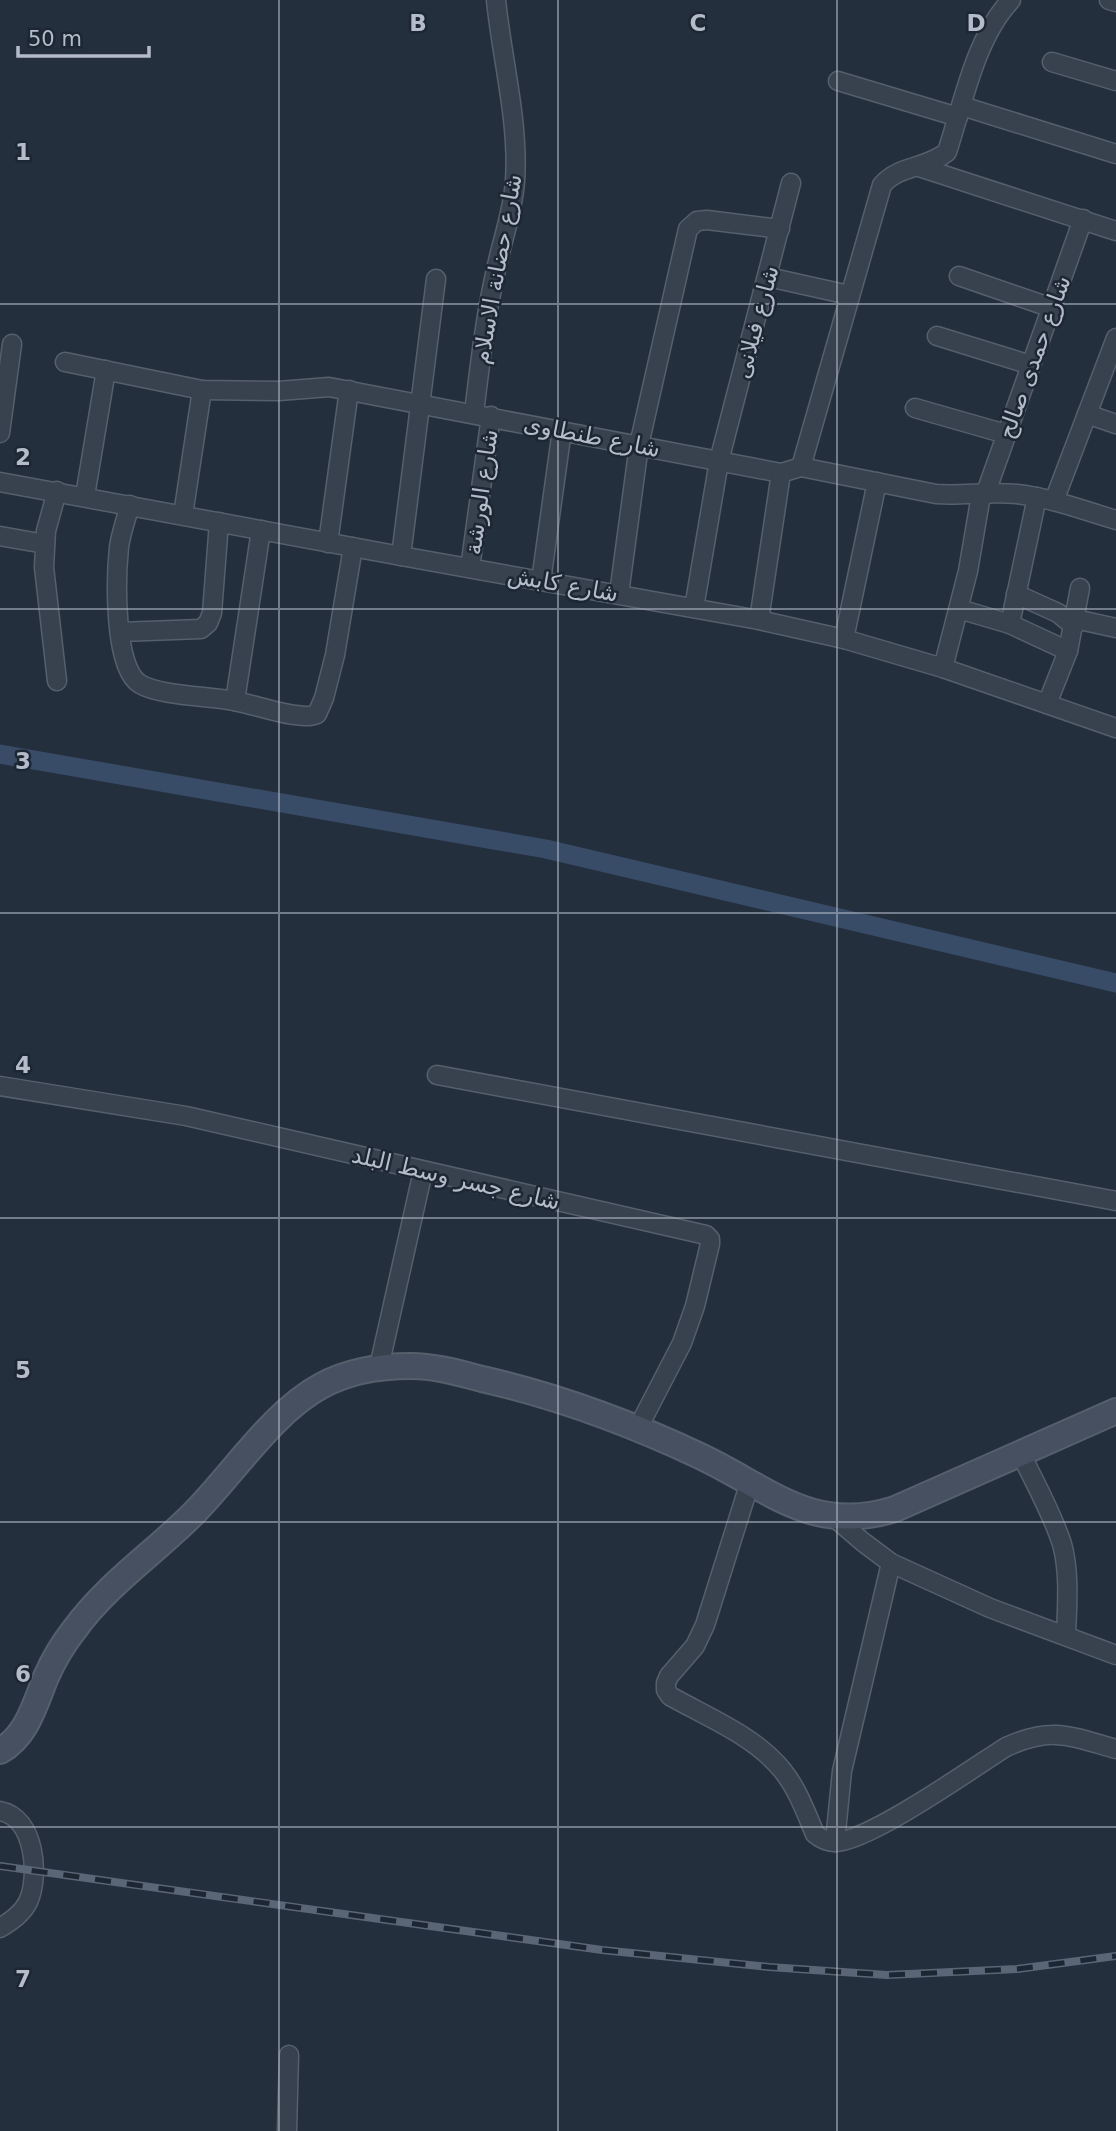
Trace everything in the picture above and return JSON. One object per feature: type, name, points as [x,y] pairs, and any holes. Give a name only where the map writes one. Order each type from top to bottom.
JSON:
[{"type":"street","name":"شارع حضانة الاسلام","points":[[482,415],[487,313],[508,226],[515,181],[515,137],[496,0]]},
{"type":"street","points":[[801,467],[882,185],[898,171],[919,167],[939,159],[947,152],[987,33],[1001,10],[1011,0]]},
{"type":"street","points":[[1109,0],[1116,2]]},
{"type":"street","points":[[1052,62],[1116,81]]},
{"type":"street","points":[[838,81],[1116,154]]},
{"type":"street","points":[[919,167],[1116,231]]},
{"type":"street","name":"شارع فيلانى","points":[[694,608],[719,461],[792,183]]},
{"type":"street","name":"شارع حمدى صالح","points":[[943,668],[959,609],[983,495],[1083,219]]},
{"type":"street","points":[[619,594],[639,445],[688,229],[697,221],[707,220],[780,229]]},
{"type":"street","points":[[959,276],[1052,308]]},
{"type":"street","points":[[768,277],[849,295]]},
{"type":"street","points":[[401,556],[436,279]]},
{"type":"street","points":[[937,336],[1031,365]]},
{"type":"street","points":[[1010,624],[1016,594],[1045,499],[1087,414],[1116,338]]},
{"type":"street","points":[[0,433],[12,344]]},
{"type":"street","name":"شارع طنطاوى","points":[[65,362],[202,390],[279,391],[329,387],[349,390],[781,473],[801,467],[936,494],[1013,494],[1045,499],[1116,520]]},
{"type":"street","points":[[85,496],[106,370]]},
{"type":"street","points":[[183,515],[202,390]]},
{"type":"street","points":[[328,543],[349,390]]},
{"type":"street","points":[[915,408],[1006,434]]},
{"type":"street","points":[[1087,414],[1116,424]]},
{"type":"street","name":"شارع الورشة","points":[[470,568],[482,415]]},
{"type":"street","points":[[541,581],[562,430]]},
{"type":"street","points":[[759,620],[781,473]]},
{"type":"street","name":"شارع كابش","points":[[0,482],[759,620],[844,639],[943,668],[1116,728]]},
{"type":"street","points":[[844,639],[877,482]]},
{"type":"street","points":[[57,491],[46,531],[44,567],[57,681]]},
{"type":"street","points":[[130,505],[120,544],[117,590],[120,632],[124,663],[129,674],[140,684],[153,689],[235,701],[305,717],[317,714],[335,655],[353,547]]},
{"type":"street","points":[[120,632],[201,629],[208,623],[212,613],[219,522]]},
{"type":"street","points":[[235,701],[261,530]]},
{"type":"street","points":[[0,536],[46,544]]},
{"type":"street","points":[[1047,704],[1068,651],[1080,588]]},
{"type":"street","points":[[1016,594],[1075,622],[1116,628]]},
{"type":"street","points":[[959,609],[1010,624],[1068,651]]},
{"type":"street","points":[[437,1075],[1116,1201]]},
{"type":"street","name":"شارع جسر وسط البلد","points":[[0,1086],[186,1116],[701,1233],[710,1239],[695,1306],[682,1343],[638,1428]]},
{"type":"street","points":[[379,1367],[423,1171]]},
{"type":"street","points":[[0,1751],[19,1735],[59,1652],[82,1619],[196,1511],[272,1424],[295,1403],[321,1386],[349,1374],[379,1367],[415,1366],[500,1383],[576,1405],[638,1428],[750,1482],[794,1507],[835,1518],[875,1515],[895,1509],[1116,1411]]},
{"type":"street","points":[[1021,1454],[1062,1545],[1067,1577],[1066,1636]]},
{"type":"street","points":[[750,1482],[705,1625],[695,1646],[669,1676],[666,1690],[670,1696],[766,1753],[784,1773],[798,1796],[815,1835],[835,1842],[853,1838],[882,1824],[1026,1737],[1048,1733],[1116,1749]]},
{"type":"street","points":[[835,1518],[891,1563],[990,1608],[1116,1656]]},
{"type":"street","points":[[835,1842],[842,1771],[891,1563]]},
{"type":"street","points":[[0,1811],[6,1812],[23,1827],[33,1847],[34,1870],[33,1887],[27,1904],[16,1918],[0,1928]]},
{"type":"street","points":[[287,2131],[289,2055]]},
{"type":"waterway","points":[[0,754],[546,849],[1116,983]]},
{"type":"railway","points":[[0,1866],[602,1950],[769,1967],[887,1975],[1017,1969],[1116,1956]]}]
